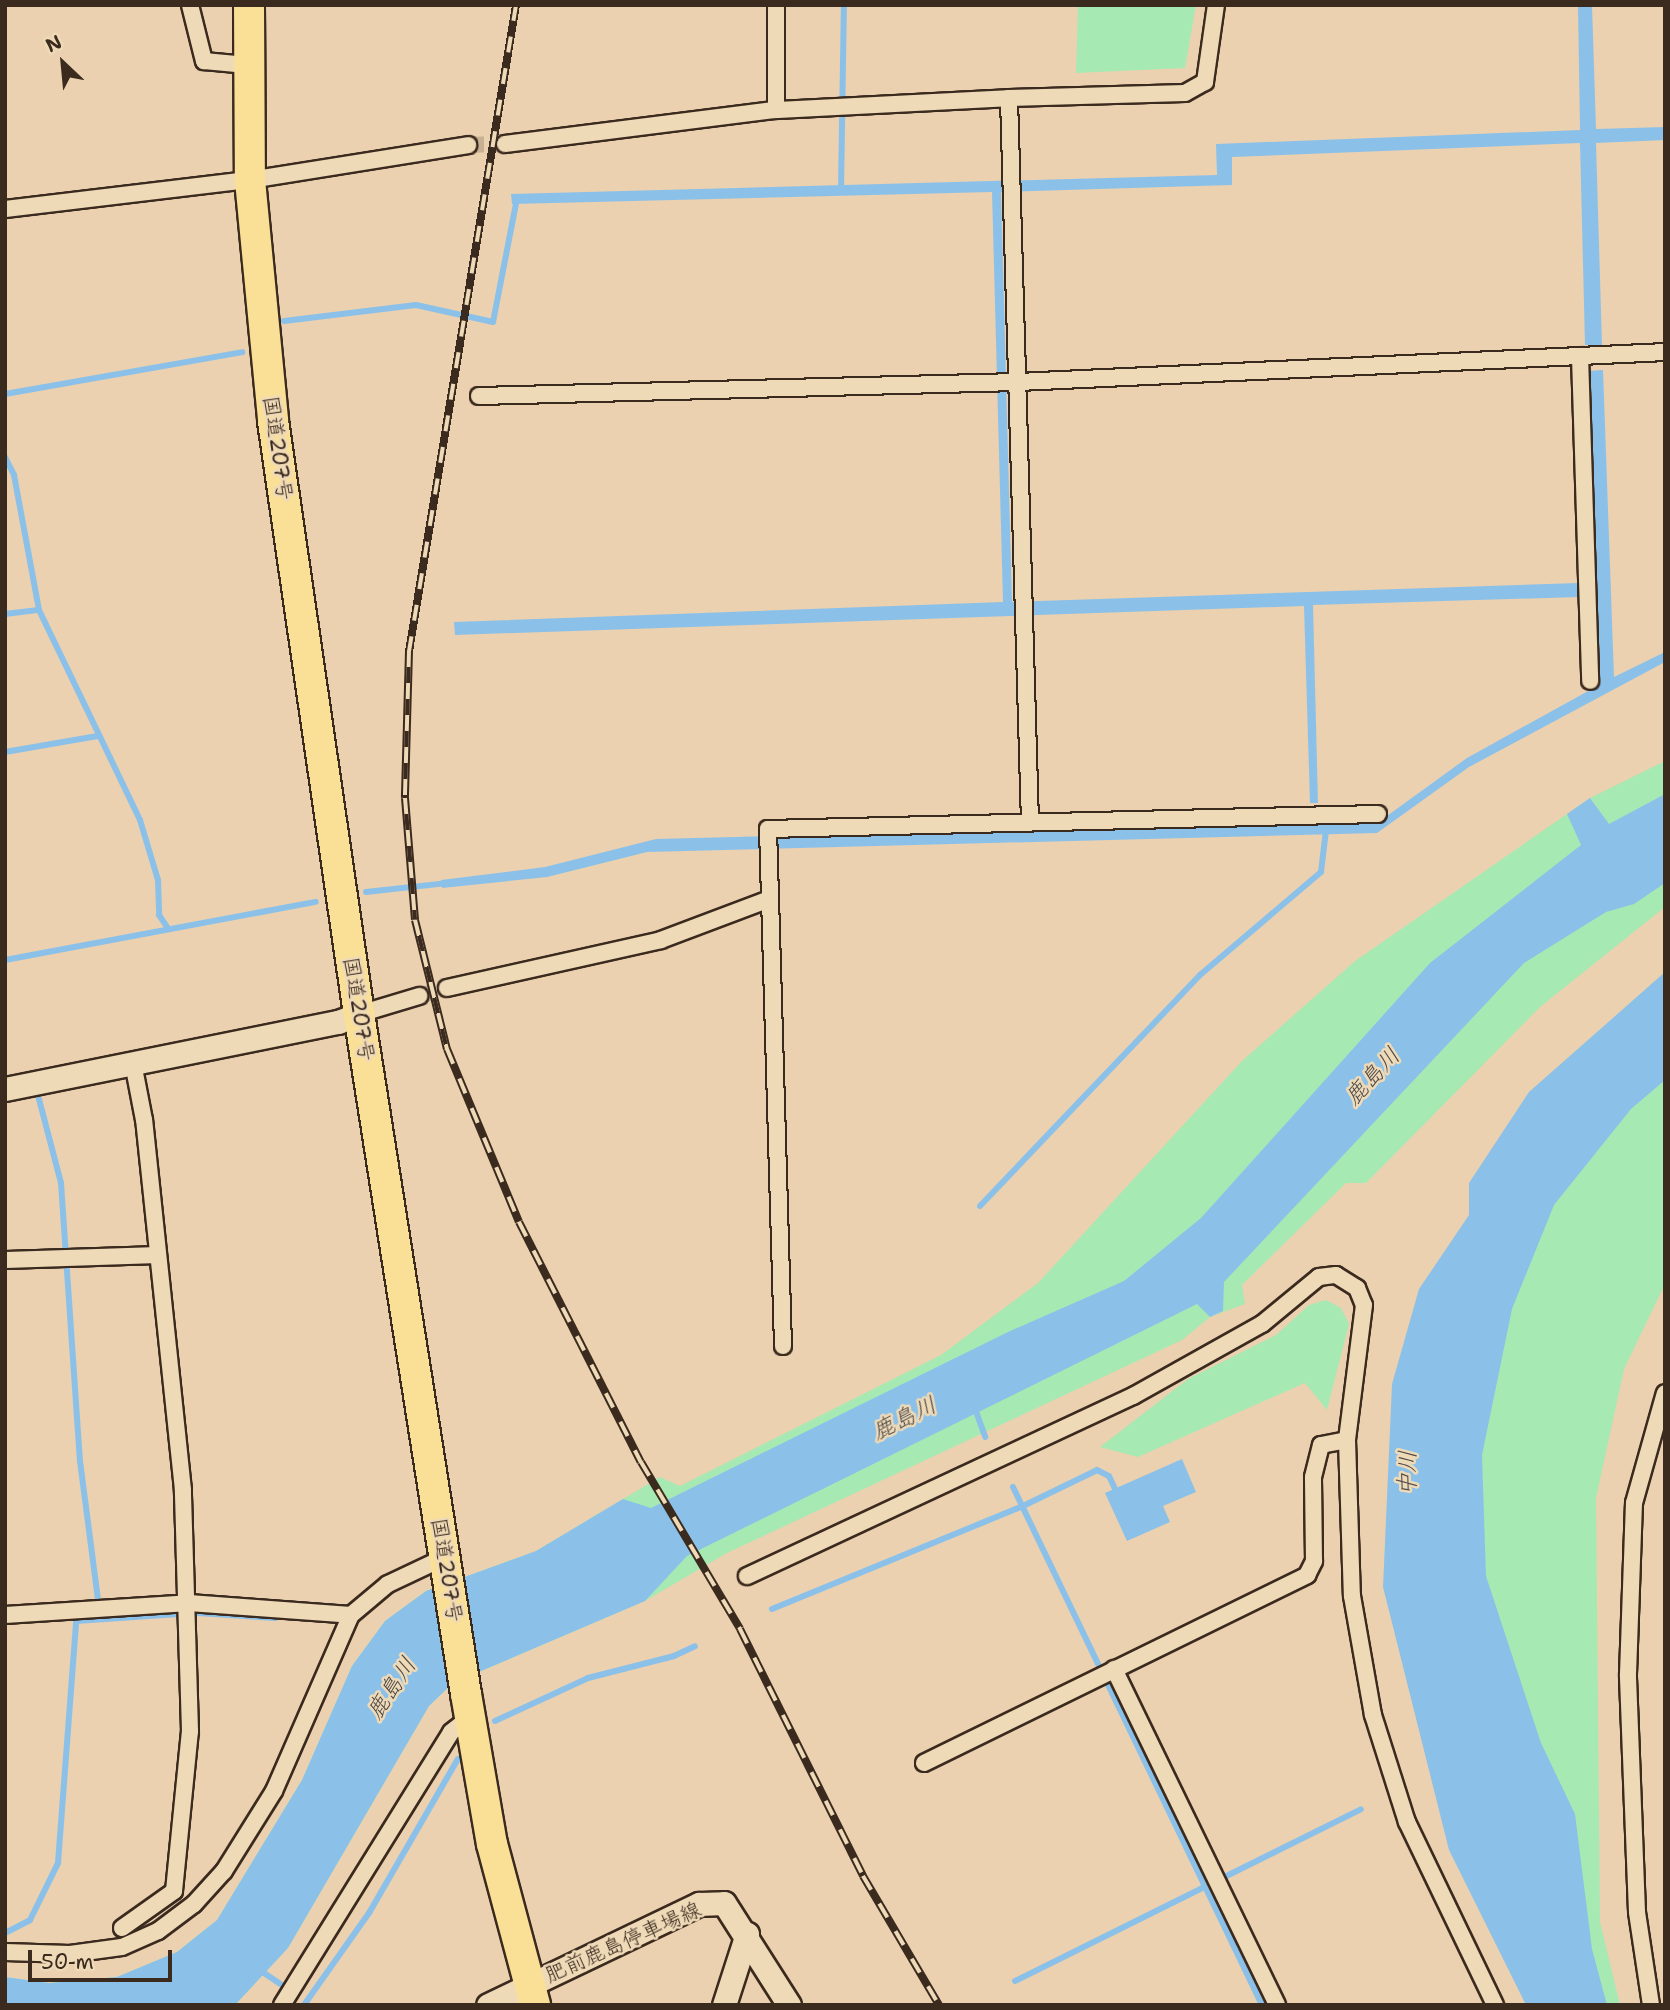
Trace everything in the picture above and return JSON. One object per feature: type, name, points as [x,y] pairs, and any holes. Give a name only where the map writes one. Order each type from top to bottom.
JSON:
[{"type":"highway","name":"国道207号","points":[[249,5],[247,65],[250,180],[273,421],[359,1014],[468,1705],[492,1844],[531,1995]]},
{"type":"street","points":[[190,5],[204,61],[247,65]]},
{"type":"street","points":[[776,5],[776,110]]},
{"type":"street","points":[[505,144],[776,110],[851,104],[1185,93],[1205,82],[1216,5]]},
{"type":"street","points":[[1009,98],[1030,821]]},
{"type":"street","points":[[5,209],[250,180],[468,145]]},
{"type":"street","points":[[479,396],[1018,382],[1665,352]]},
{"type":"street","points":[[1580,356],[1590,681]]},
{"type":"street","points":[[783,1346],[767,900],[768,829],[1378,814]]},
{"type":"street","points":[[447,988],[661,940],[767,900]]},
{"type":"street","points":[[5,1089],[338,1022],[419,996]]},
{"type":"street","points":[[122,1928],[174,1891],[190,1731],[183,1490],[158,1255],[133,1063]]},
{"type":"street","points":[[5,1260],[158,1255]]},
{"type":"street","points":[[747,1576],[1133,1396],[1262,1324],[1318,1277],[1336,1275],[1357,1289],[1364,1305],[1347,1440],[1352,1596],[1373,1715],[1407,1822],[1495,2005]]},
{"type":"street","points":[[1651,2005],[1637,1912],[1628,1674],[1634,1503],[1665,1393]]},
{"type":"street","points":[[925,1763],[1307,1575],[1314,1561],[1313,1477],[1321,1445],[1347,1440]]},
{"type":"street","points":[[5,1952],[69,1954],[122,1947],[158,1931],[194,1904],[224,1871],[274,1791],[351,1615],[388,1584],[445,1557]]},
{"type":"street","points":[[5,1615],[188,1603],[351,1615]]},
{"type":"street","points":[[1114,1669],[1277,2005]]},
{"type":"street","points":[[282,2005],[468,1705]]},
{"type":"street","name":"肥前鹿島停車場線","points":[[531,1995],[699,1904],[724,1903],[747,1934]]},
{"type":"street","points":[[724,2005],[747,1934]]},
{"type":"street","points":[[747,1934],[789,2005]]},
{"type":"street","points":[[488,2005],[531,1995]]},
{"type":"green space","points":[[1078,5],[1196,5],[1185,68],[1076,73]]},
{"type":"green space","points":[[1665,761],[1665,819],[1126,1297],[475,1594],[269,1907],[144,2005],[5,1977],[49,1983],[117,1977],[177,1952],[217,1920],[302,1780],[352,1666],[385,1621],[426,1591],[536,1551],[660,1477],[680,1486],[941,1355],[1038,1283],[1242,1061],[1355,961],[1590,798]]},
{"type":"green space","points":[[1665,855],[1665,907],[1540,1007],[1366,1183],[1346,1183],[1242,1285],[1245,1304],[1210,1317],[1182,1340],[727,1553],[645,1601],[453,1683],[429,1706],[288,1948],[235,2005],[208,2005],[383,1711],[1185,1290],[1502,958]]},
{"type":"green space","points":[[1665,1019],[1665,1284],[1624,1369],[1596,1498],[1600,1922],[1620,2005],[1572,2005],[1483,1682],[1447,1311]]},
{"type":"green space","points":[[1326,1300],[1341,1308],[1349,1324],[1327,1410],[1305,1383],[1138,1457],[1100,1447],[1188,1379],[1276,1335],[1309,1305]]},
{"type":"water","points":[[1578,5],[1592,5],[1596,129],[1665,127],[1665,140],[1596,143],[1602,345],[1585,345],[1580,143],[1232,157],[1232,185],[1001,192],[1012,602],[1579,583],[1579,597],[1313,605],[1318,803],[1310,803],[1304,606],[455,635],[454,622],[1003,602],[992,192],[512,204],[511,194],[1217,175],[1216,144],[1580,130]]},
{"type":"water","points":[[1603,370],[1614,677],[1665,652],[1665,662],[1469,767],[1377,833],[647,852],[547,877],[442,888],[441,880],[545,867],[656,839],[1380,821],[1467,758],[1599,685],[1587,371]]},
{"type":"water","name":"鹿島川","points":[[1665,794],[1665,883],[1634,904],[1606,912],[1524,963],[1224,1282],[1223,1311],[1210,1317],[1197,1304],[687,1556],[645,1601],[453,1683],[429,1706],[288,1948],[235,2005],[5,2005],[5,1977],[49,1983],[117,1977],[177,1952],[217,1920],[302,1780],[352,1666],[385,1621],[426,1591],[536,1551],[623,1499],[651,1508],[1008,1332],[1124,1281],[1201,1218],[1430,963],[1581,845],[1567,814],[1590,798],[1609,824]]},
{"type":"water","name":"中川","points":[[1665,972],[1665,1080],[1631,1109],[1554,1205],[1512,1309],[1482,1455],[1486,1576],[1541,1743],[1575,1814],[1592,1949],[1607,2005],[1526,2005],[1449,1850],[1383,1587],[1392,1384],[1419,1289],[1469,1215],[1469,1183],[1529,1092]]},
{"type":"water","points":[[1182,1459],[1196,1492],[1163,1506],[1170,1522],[1127,1541],[1105,1493]]},
{"type":"waterway","points":[[841,190],[844,5]]},
{"type":"waterway","points":[[284,321],[416,305],[493,322],[517,199]]},
{"type":"waterway","points":[[5,394],[242,352]]},
{"type":"waterway","points":[[5,457],[14,475],[39,610],[140,820],[158,880],[159,915],[167,927]]},
{"type":"waterway","points":[[5,614],[39,610]]},
{"type":"waterway","points":[[5,752],[98,736]]},
{"type":"waterway","points":[[980,1206],[1200,975],[1321,872],[1326,830]]},
{"type":"waterway","points":[[366,892],[447,883]]},
{"type":"waterway","points":[[5,960],[316,902]]},
{"type":"waterway","points":[[39,1099],[61,1183],[80,1461],[98,1599]]},
{"type":"waterway","points":[[974,1406],[985,1437]]},
{"type":"waterway","points":[[772,1609],[1023,1506],[1097,1470],[1109,1476],[1118,1495]]},
{"type":"waterway","points":[[1013,1487],[1262,2005]]},
{"type":"waterway","points":[[198,1613],[275,1618]]},
{"type":"waterway","points":[[5,1933],[30,1920],[58,1863],[76,1621],[179,1614]]},
{"type":"waterway","points":[[495,1721],[588,1678],[674,1656],[695,1646]]},
{"type":"waterway","points":[[304,2005],[369,1913],[458,1759]]},
{"type":"waterway","points":[[1015,1981],[1361,1809]]},
{"type":"waterway","points":[[258,1969],[280,1984]]},
{"type":"tunnel","points":[[468,145],[505,144]]},
{"type":"tunnel","points":[[419,996],[447,988]]},
{"type":"railway","points":[[516,5],[409,651],[405,798],[415,920],[447,1049],[519,1222],[641,1462],[740,1629],[863,1876],[939,2005]]}]
